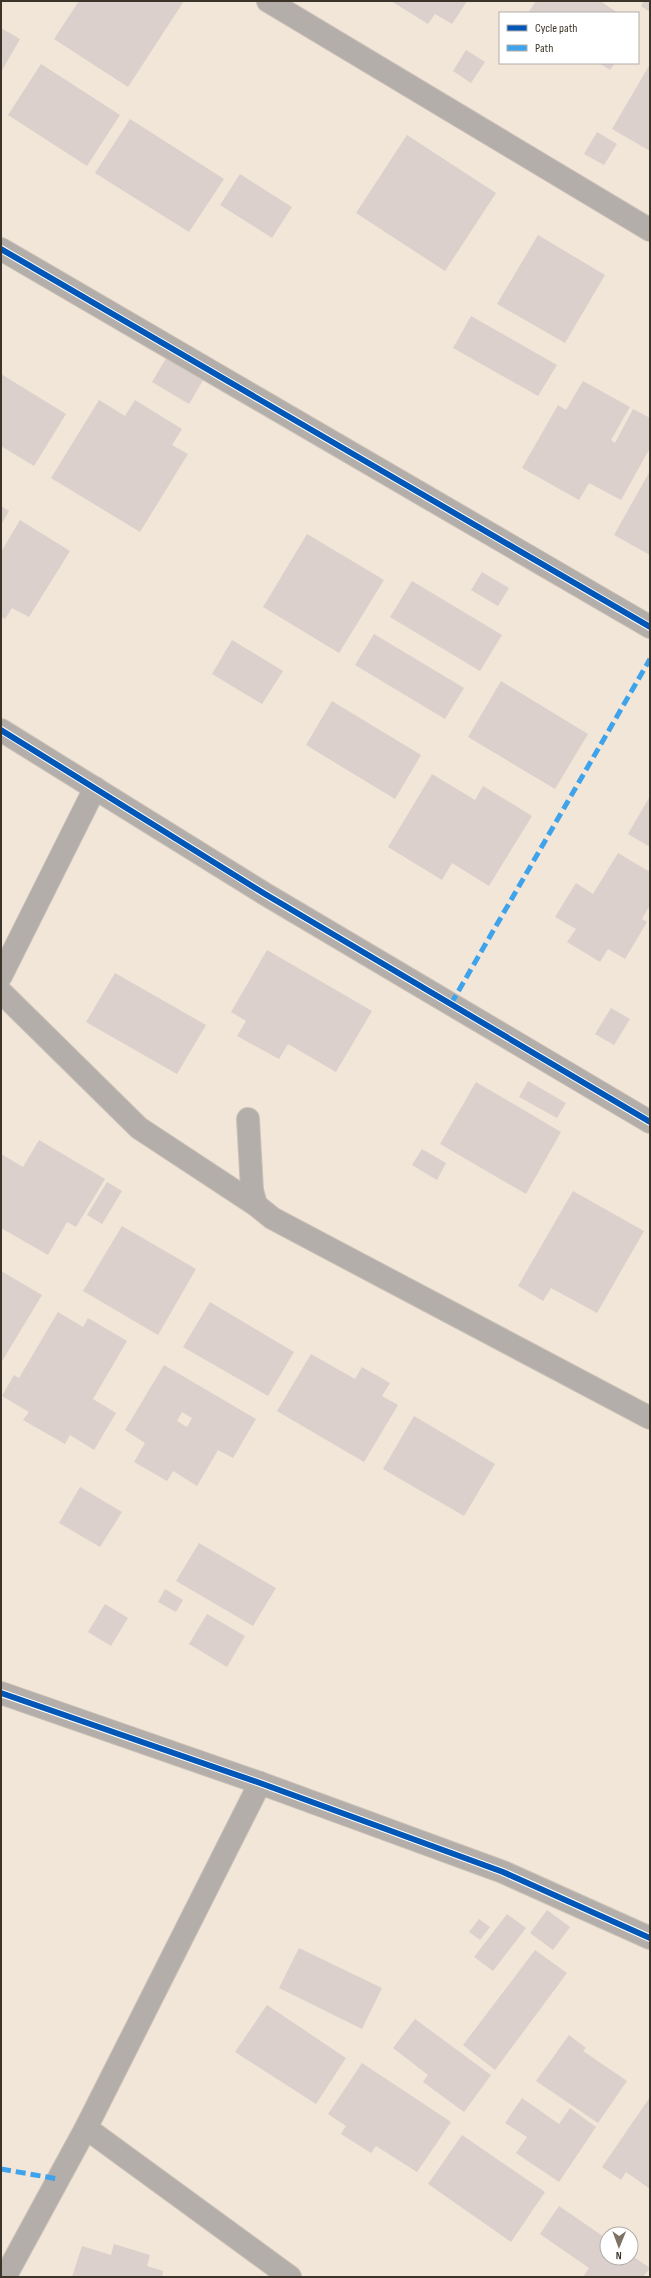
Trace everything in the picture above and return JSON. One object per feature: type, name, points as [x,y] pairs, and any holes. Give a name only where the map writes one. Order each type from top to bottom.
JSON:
[{"type":"street","points":[[268,1],[650,230]]},
{"type":"street","points":[[1,249],[650,628]]},
{"type":"street","points":[[1,730],[264,894],[650,1122]]},
{"type":"street","points":[[1,976],[95,788]]},
{"type":"street","points":[[1,992],[138,1128],[256,1205],[272,1218],[650,1418]]},
{"type":"street","points":[[248,1119],[252,1190],[256,1205]]},
{"type":"street","points":[[1,1693],[260,1783],[503,1872],[650,1938]]},
{"type":"street","points":[[5,2277],[86,2128],[260,1783]]},
{"type":"street","points":[[86,2128],[290,2277]]},
{"type":"building","points":[[79,1],[184,1],[128,87],[54,39]]},
{"type":"building","points":[[391,1],[467,1],[452,24],[435,14],[428,24]]},
{"type":"building","points":[[536,1],[600,1],[616,12],[529,12]]},
{"type":"building","points":[[644,1],[650,1],[650,12],[641,6]]},
{"type":"building","points":[[1,28],[20,39],[1,72]]},
{"type":"building","points":[[466,50],[485,62],[471,83],[453,71]]},
{"type":"building","points":[[41,64],[120,115],[87,166],[8,115]]},
{"type":"building","points":[[601,64],[614,64],[610,70]]},
{"type":"building","points":[[650,64],[650,151],[612,129]]},
{"type":"building","points":[[130,119],[224,179],[189,232],[95,173]]},
{"type":"building","points":[[597,132],[617,144],[604,165],[584,154]]},
{"type":"building","points":[[407,135],[496,193],[445,271],[356,213]]},
{"type":"building","points":[[240,174],[292,207],[272,238],[220,205]]},
{"type":"building","points":[[538,235],[605,275],[565,343],[497,304]]},
{"type":"building","points":[[471,316],[557,365],[538,396],[453,348]]},
{"type":"building","points":[[168,355],[205,377],[189,404],[152,382]]},
{"type":"building","points":[[1,374],[66,414],[34,466],[1,446]]},
{"type":"building","points":[[583,381],[630,407],[611,440],[615,443],[633,409],[650,418],[650,448],[621,500],[589,483],[579,500],[522,468],[558,405],[566,410]]},
{"type":"building","points":[[99,400],[125,416],[135,400],[182,429],[172,445],[188,454],[140,532],[51,478]]},
{"type":"building","points":[[650,471],[650,555],[614,535]]},
{"type":"building","points":[[1,506],[9,511],[1,525]]},
{"type":"building","points":[[20,520],[70,551],[29,617],[12,608],[5,619],[1,617],[1,552]]},
{"type":"building","points":[[307,534],[384,580],[339,653],[263,607]]},
{"type":"building","points":[[482,572],[509,588],[498,606],[471,590]]},
{"type":"building","points":[[412,581],[502,635],[480,671],[390,617]]},
{"type":"building","points":[[374,634],[464,688],[445,719],[355,665]]},
{"type":"building","points":[[232,640],[283,671],[262,704],[212,674]]},
{"type":"building","points":[[501,681],[588,734],[555,789],[468,737]]},
{"type":"building","points":[[332,701],[421,755],[395,799],[306,745]]},
{"type":"building","points":[[432,774],[475,800],[483,786],[532,816],[489,886],[452,863],[442,880],[388,847]]},
{"type":"building","points":[[650,796],[650,847],[628,834]]},
{"type":"building","points":[[618,853],[650,872],[650,905],[642,919],[647,922],[625,959],[608,949],[600,962],[567,942],[576,929],[555,917],[576,883],[593,894]]},
{"type":"building","points":[[267,950],[372,1011],[336,1072],[288,1044],[279,1059],[237,1036],[246,1021],[231,1012]]},
{"type":"building","points":[[115,973],[206,1025],[177,1074],[86,1022]]},
{"type":"building","points":[[611,1008],[630,1019],[614,1045],[595,1034]]},
{"type":"building","points":[[528,1081],[566,1103],[557,1118],[519,1097]]},
{"type":"building","points":[[476,1082],[561,1132],[526,1194],[440,1144]]},
{"type":"building","points":[[39,1140],[105,1179],[76,1227],[67,1222],[48,1255],[1,1228],[1,1154],[23,1167]]},
{"type":"building","points":[[422,1149],[446,1163],[437,1180],[412,1165]]},
{"type":"building","points":[[107,1182],[122,1191],[102,1224],[87,1215]]},
{"type":"building","points":[[573,1191],[644,1231],[597,1313],[551,1288],[543,1301],[518,1286]]},
{"type":"building","points":[[122,1226],[196,1269],[158,1335],[83,1291]]},
{"type":"building","points":[[1,1271],[42,1295],[1,1363]]},
{"type":"building","points":[[210,1302],[294,1352],[268,1396],[183,1347]]},
{"type":"building","points":[[58,1312],[83,1327],[88,1318],[127,1341],[93,1399],[116,1413],[94,1450],[70,1435],[65,1444],[23,1420],[29,1412],[2,1396],[14,1375],[19,1378]]},
{"type":"building","points":[[311,1354],[355,1379],[362,1367],[390,1383],[382,1396],[398,1405],[364,1462],[277,1411]]},
{"type":"building","points":[[164,1365],[256,1419],[233,1458],[218,1450],[197,1486],[173,1471],[167,1481],[134,1462],[145,1443],[125,1430]],"holes":[[[182,1412],[192,1418],[187,1427],[177,1421]]]},
{"type":"building","points":[[414,1416],[495,1464],[464,1516],[383,1469]]},
{"type":"building","points":[[80,1487],[122,1512],[100,1547],[59,1523]]},
{"type":"building","points":[[199,1543],[276,1588],[253,1626],[176,1581]]},
{"type":"building","points":[[165,1589],[183,1600],[176,1612],[158,1602]]},
{"type":"building","points":[[105,1604],[128,1618],[111,1646],[88,1632]]},
{"type":"building","points":[[207,1614],[245,1636],[227,1667],[189,1644]]},
{"type":"building","points":[[547,1910],[570,1927],[553,1950],[530,1933]]},
{"type":"building","points":[[507,1914],[526,1928],[493,1971],[474,1957]]},
{"type":"building","points":[[479,1919],[490,1927],[480,1940],[469,1932]]},
{"type":"building","points":[[299,1948],[382,1988],[362,2029],[279,1988]]},
{"type":"building","points":[[535,1950],[567,1973],[495,2070],[463,2045]]},
{"type":"building","points":[[267,2005],[346,2058],[316,2104],[235,2052]]},
{"type":"building","points":[[415,2019],[491,2075],[464,2112],[423,2082],[428,2075],[393,2048]]},
{"type":"building","points":[[569,2035],[586,2048],[583,2051],[627,2081],[598,2123],[536,2081]]},
{"type":"building","points":[[362,2063],[451,2122],[417,2172],[376,2146],[371,2153],[341,2134],[346,2126],[328,2114]]},
{"type":"building","points":[[650,2097],[650,2189],[626,2172],[621,2180],[602,2167]]},
{"type":"building","points":[[522,2098],[559,2124],[570,2108],[596,2127],[559,2182],[516,2153],[527,2137],[505,2123]]},
{"type":"building","points":[[462,2135],[545,2192],[511,2242],[428,2184]]},
{"type":"building","points":[[559,2206],[599,2234],[599,2266],[639,2266],[639,2260],[650,2268],[643,2277],[583,2277],[589,2268],[540,2234]]},
{"type":"building","points":[[114,2244],[150,2255],[147,2266],[163,2271],[162,2277],[72,2277],[82,2246],[111,2255]]},
{"type":"marked path","points":[[451,1004],[650,659]]},
{"type":"marked path","points":[[1,2169],[58,2179]]},
{"type":"cycle path","points":[[1,249],[650,627]]},
{"type":"cycle path","points":[[1,730],[265,894],[650,1122]]},
{"type":"cycle path","points":[[1,1693],[260,1783],[503,1872],[650,1938]]}]
